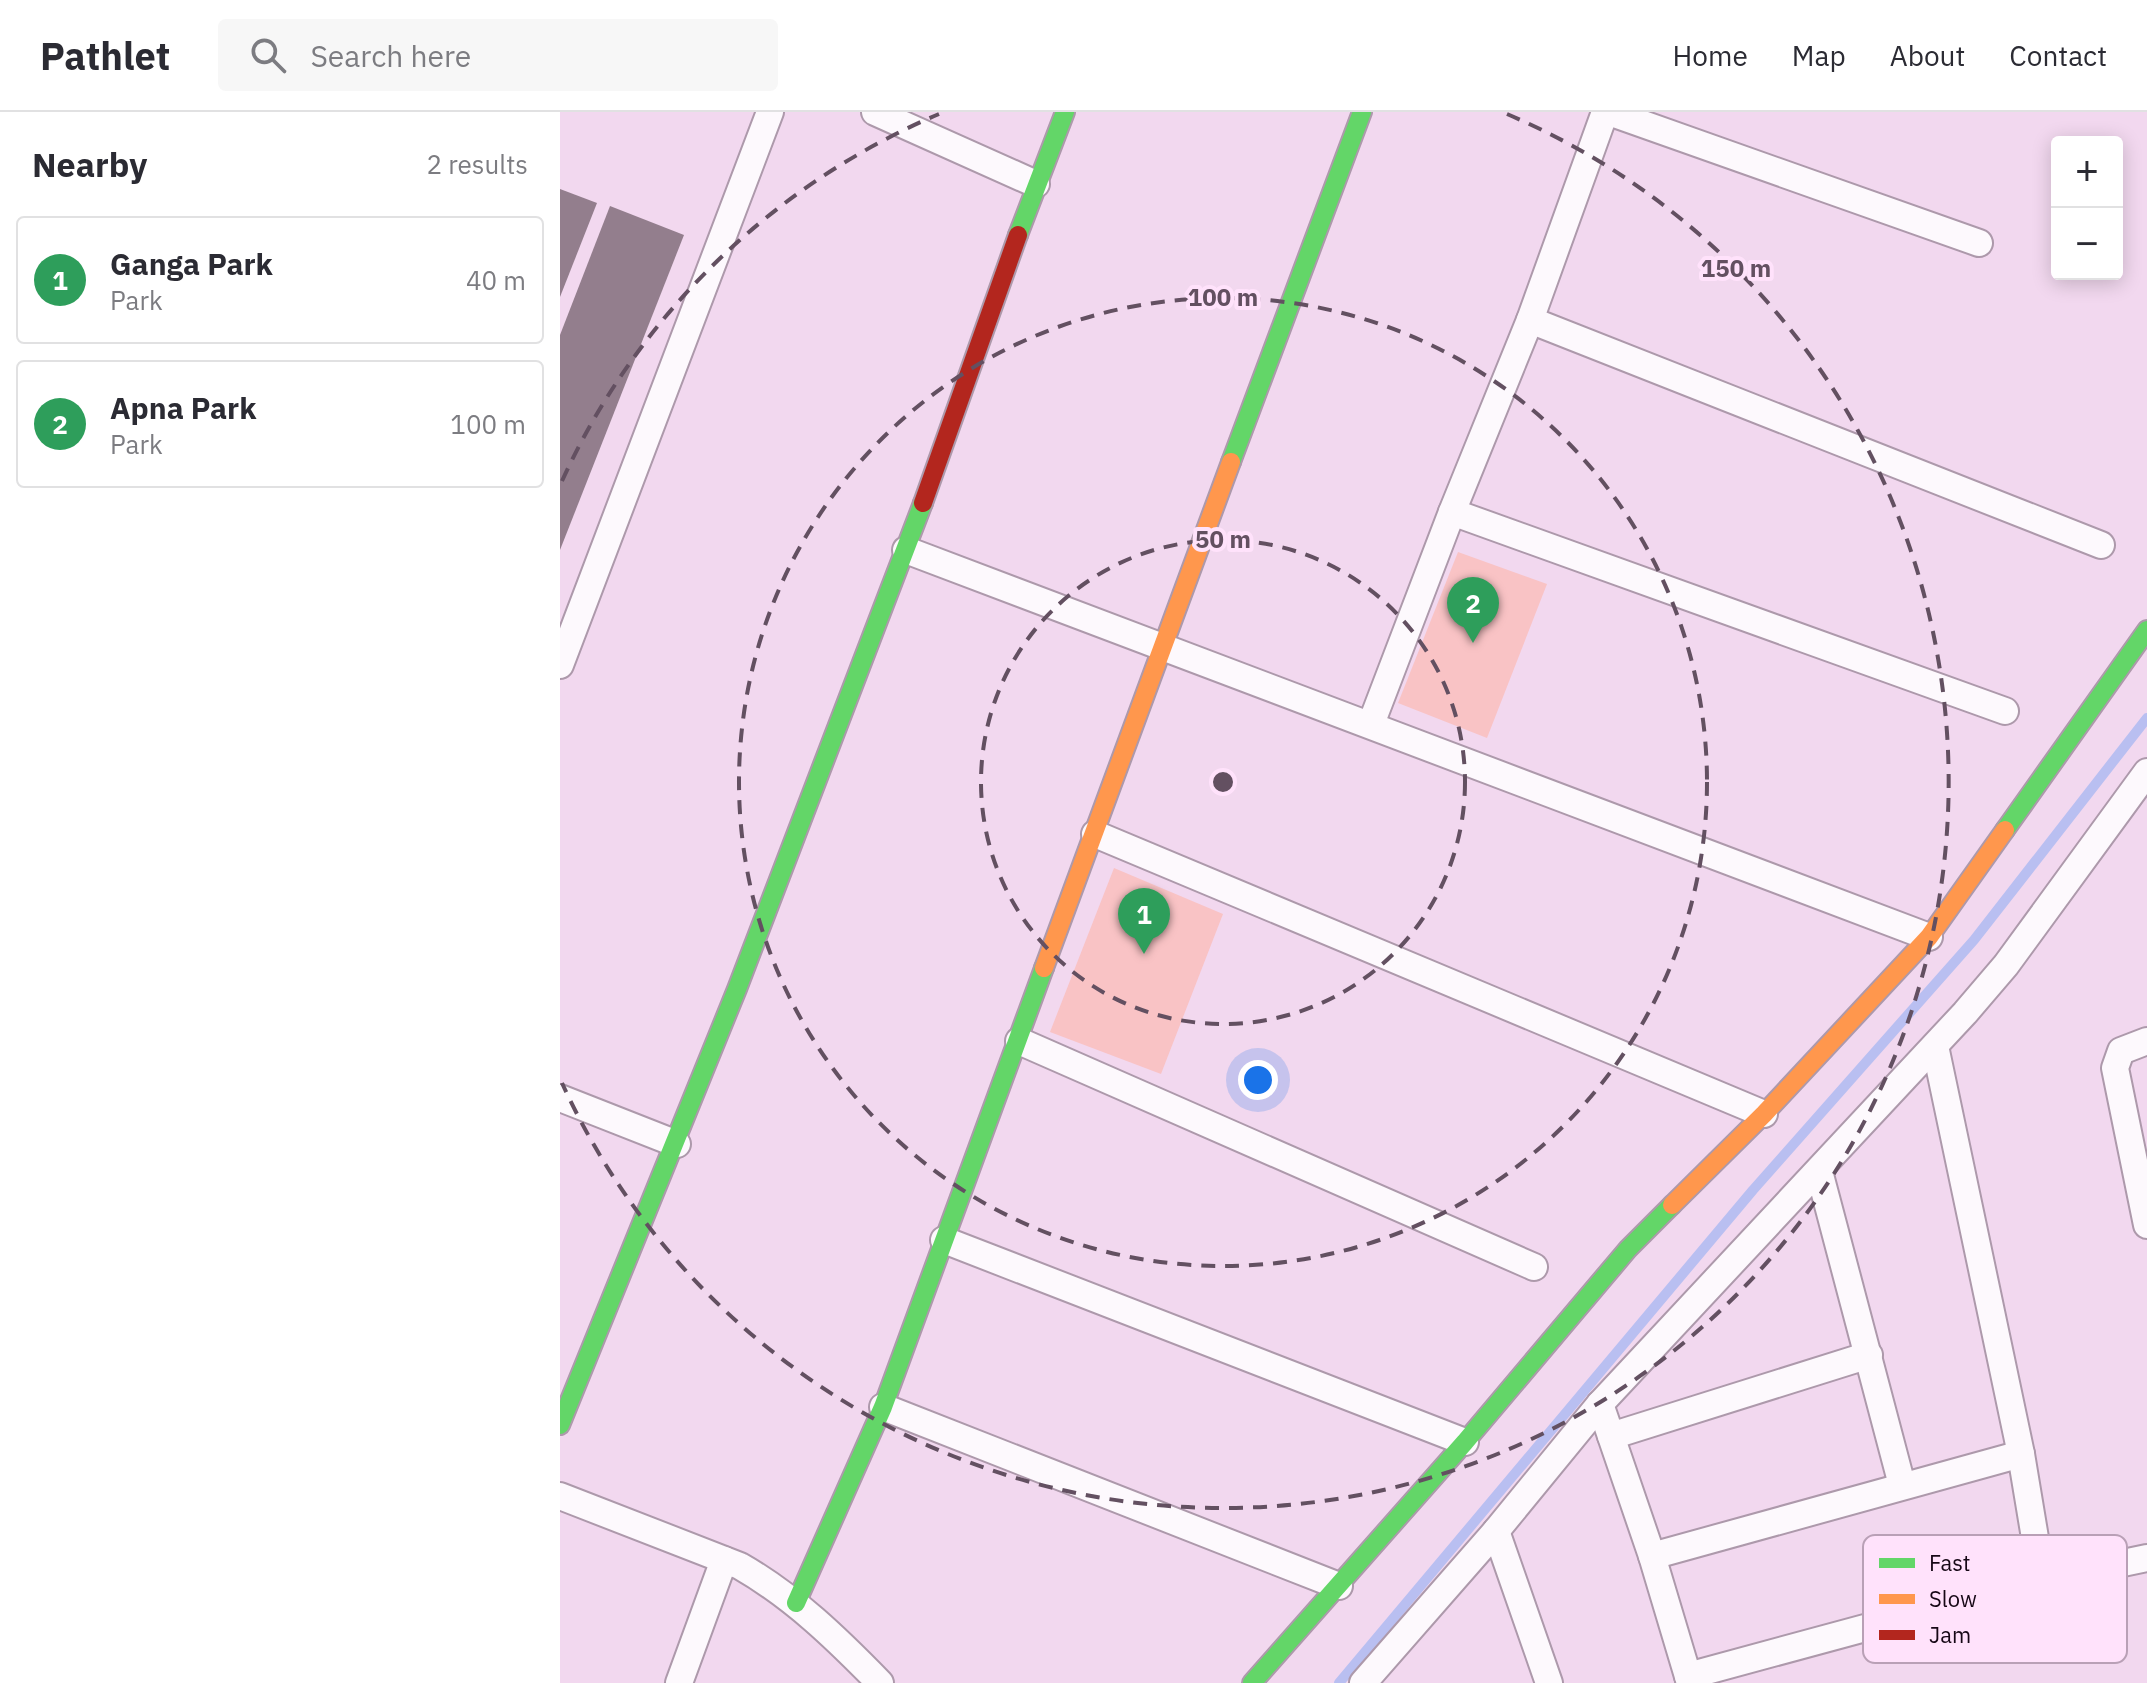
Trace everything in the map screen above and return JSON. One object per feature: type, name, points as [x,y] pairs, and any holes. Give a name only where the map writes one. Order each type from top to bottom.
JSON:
[{"type":"street","points":[[560,665],[770,112]]},
{"type":"street","points":[[875,112],[1036,184]]},
{"type":"street","points":[[560,1425],[677,1144],[906,550],[1036,184],[1065,112]]},
{"type":"street","points":[[796,1603],[883,1407],[1161,648],[1362,112]]},
{"type":"street","points":[[1371,724],[1530,320],[1607,112],[1979,243]]},
{"type":"street","points":[[1530,320],[2101,545]]},
{"type":"street","points":[[1452,512],[2005,711]]},
{"type":"street","points":[[906,550],[1929,937]]},
{"type":"street","points":[[1252,1683],[1465,1442],[1628,1249],[1764,1114],[1929,937],[2147,630]]},
{"type":"street","points":[[1363,1683],[1496,1531],[1600,1404],[1935,1046],[2006,965],[2147,772]]},
{"type":"street","points":[[1095,834],[1764,1114]]},
{"type":"street","points":[[1019,1041],[1534,1267]]},
{"type":"street","points":[[2147,1041],[2121,1051],[2115,1068],[2147,1225]]},
{"type":"street","points":[[1935,1046],[2021,1454],[2034,1535]]},
{"type":"street","points":[[560,1098],[677,1144]]},
{"type":"street","points":[[1819,1171],[1902,1485]]},
{"type":"street","points":[[944,1240],[1465,1442]]},
{"type":"street","points":[[1611,1436],[1869,1355]]},
{"type":"street","points":[[1600,1404],[1652,1556],[1689,1680],[1863,1631]]},
{"type":"street","points":[[883,1407],[1339,1586]]},
{"type":"street","points":[[1652,1556],[2021,1454]]},
{"type":"street","points":[[560,1496],[762,1578],[829,1631],[880,1683]]},
{"type":"street","points":[[1496,1531],[1549,1683]]},
{"type":"street","points":[[2127,1562],[2147,1558]]},
{"type":"street","points":[[679,1683],[724,1560]]},
{"type":"shaded area","points":[[1458,552],[1547,584],[1487,738],[1398,703]]},
{"type":"shaded area","points":[[1114,868],[1223,914],[1161,1074],[1050,1032]]},
{"type":"building","points":[[560,189],[597,203],[560,297]]},
{"type":"building","points":[[610,206],[684,235],[560,550],[560,335]]},
{"type":"waterway","points":[[1339,1683],[1753,1190],[1974,940],[2147,718]]},
{"type":"traffic: fast","points":[[1018,235],[1065,112]]},
{"type":"traffic: fast","points":[[1231,462],[1362,112]]},
{"type":"traffic: fast","points":[[560,1425],[737,989],[923,503]]},
{"type":"traffic: fast","points":[[2005,830],[2147,630]]},
{"type":"traffic: fast","points":[[796,1603],[883,1407],[1044,968]]},
{"type":"traffic: fast","points":[[1252,1683],[1465,1442],[1628,1249],[1672,1205]]},
{"type":"traffic: slow","points":[[1044,968],[1231,462]]},
{"type":"traffic: slow","points":[[1672,1205],[1764,1114],[1929,937],[2005,830]]},
{"type":"traffic: jam","points":[[923,503],[1018,235]]},
{"type":"place","name":"Apna Park","points":[[1473,643]]},
{"type":"place","name":"Ganga Park","points":[[1144,954]]}]
